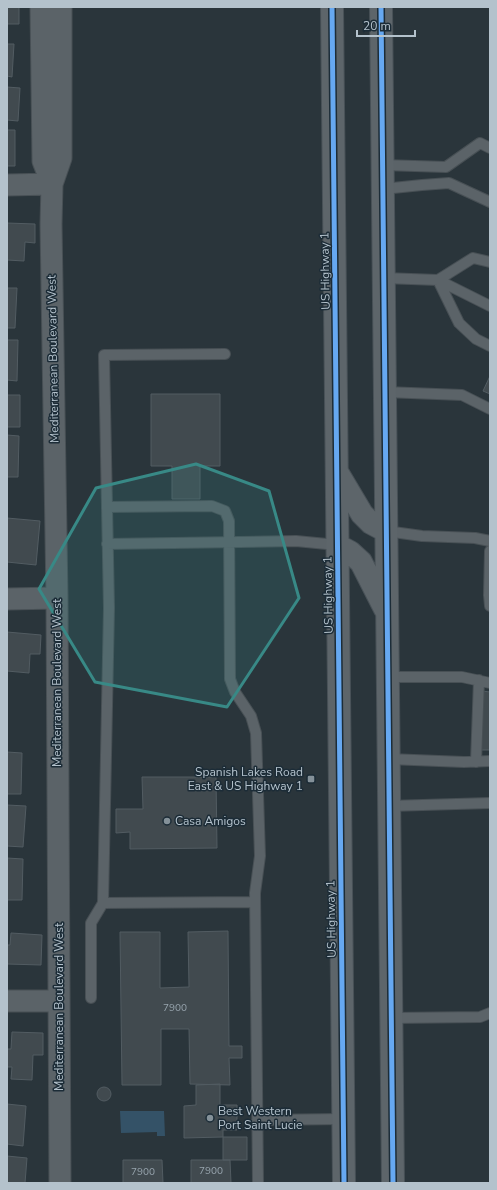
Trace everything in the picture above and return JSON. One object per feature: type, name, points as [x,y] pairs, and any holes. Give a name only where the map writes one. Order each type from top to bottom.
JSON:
[{"type":"main road","name":"US Highway 1","points":[[332,7],[344,1183]]},
{"type":"main road","points":[[381,7],[393,1183]]},
{"type":"main road","points":[[336,471],[362,514],[371,523],[386,531]]},
{"type":"main road","points":[[337,545],[350,552],[361,562],[387,612]]},
{"type":"street","name":"Mediterranean Boulevard West","points":[[41,7],[43,162],[52,184]]},
{"type":"street","name":"Mediterranean Boulevard West","points":[[60,1183],[57,598],[52,184],[61,158],[61,7]]},
{"type":"street","points":[[7,185],[52,184]]},
{"type":"street","points":[[7,598],[57,598]]},
{"type":"street","points":[[7,1001],[58,1000]]},
{"type":"lane","points":[[383,165],[446,167],[480,143],[490,148]]},
{"type":"lane","points":[[383,189],[449,183],[490,202]]},
{"type":"lane","points":[[438,280],[473,258],[490,262]]},
{"type":"lane","points":[[384,278],[438,280],[490,306]]},
{"type":"lane","points":[[438,280],[459,323],[476,339],[490,346]]},
{"type":"lane","points":[[91,998],[90,923],[103,903],[109,608],[104,355],[225,354]]},
{"type":"lane","points":[[385,392],[462,395],[490,409]]},
{"type":"lane","points":[[107,507],[212,506],[226,511],[229,521],[230,679],[235,692],[251,716],[256,733],[260,856],[255,893],[258,1183]]},
{"type":"lane","points":[[386,531],[422,536],[475,538],[490,541]]},
{"type":"lane","points":[[107,544],[296,541],[337,545]]},
{"type":"lane","points":[[490,551],[488,595],[490,606]]},
{"type":"lane","points":[[388,677],[462,677],[490,683]]},
{"type":"lane","points":[[476,762],[480,709],[479,680]]},
{"type":"lane","points":[[389,759],[476,762],[490,761]]},
{"type":"lane","points":[[389,806],[490,803]]},
{"type":"lane","points":[[103,903],[255,902]]},
{"type":"lane","points":[[391,1018],[480,1017],[490,1013]]},
{"type":"lane","points":[[257,1120],[343,1119]]},
{"type":"highlighted area","points":[[196,464],[269,491],[299,598],[227,707],[95,682],[39,589],[96,488]]},
{"type":"water","points":[[120,1111],[164,1111],[165,1136],[157,1136],[157,1132],[121,1133]]},
{"type":"building","points":[[7,7],[19,7],[19,24],[7,24]]},
{"type":"building","points":[[7,44],[14,44],[12,77],[7,76]]},
{"type":"building","points":[[7,87],[20,88],[18,121],[7,120]]},
{"type":"building","points":[[7,130],[15,130],[15,166],[7,166]]},
{"type":"building","points":[[7,223],[35,224],[35,243],[25,242],[24,261],[7,260]]},
{"type":"building","points":[[7,288],[17,288],[15,328],[7,328]]},
{"type":"building","points":[[7,340],[18,340],[17,381],[7,380]]},
{"type":"building","points":[[490,376],[490,394],[483,391]]},
{"type":"building","points":[[151,394],[220,394],[220,466],[200,466],[200,499],[172,499],[172,466],[151,466]]},
{"type":"building","points":[[7,395],[20,395],[20,427],[7,427]]},
{"type":"building","points":[[7,435],[19,436],[18,477],[7,477]]},
{"type":"building","points":[[7,518],[40,521],[36,565],[7,562]]},
{"type":"building","points":[[7,632],[41,635],[40,654],[30,654],[29,673],[7,671]]},
{"type":"building","points":[[482,691],[490,692],[490,750],[479,750]]},
{"type":"building","points":[[7,752],[22,753],[21,794],[7,794]]},
{"type":"building","name":"Casa Amigos","points":[[142,777],[216,777],[217,848],[130,849],[130,832],[116,833],[116,809],[143,809]]},
{"type":"building","points":[[7,805],[26,806],[23,847],[7,846]]},
{"type":"building","points":[[7,858],[23,859],[22,900],[7,900]]},
{"type":"building","points":[[228,931],[229,1046],[242,1046],[242,1058],[229,1058],[230,1085],[190,1084],[189,1029],[161,1029],[161,1085],[122,1085],[120,932],[160,932],[160,988],[189,987],[188,932]]},
{"type":"building","points":[[11,933],[42,935],[41,965],[7,964],[7,945],[10,945]]},
{"type":"building","points":[[12,1032],[43,1033],[43,1055],[33,1055],[32,1080],[11,1079],[12,1067],[7,1067],[7,1049],[11,1049]]},
{"type":"building","name":"Best Western Port Saint Lucie","points":[[220,1084],[220,1105],[237,1105],[237,1130],[223,1130],[223,1137],[184,1138],[184,1106],[196,1105],[196,1085]]},
{"type":"building","points":[[101,1087],[107,1087],[111,1091],[111,1097],[107,1101],[101,1101],[97,1097],[97,1091]]},
{"type":"building","points":[[7,1104],[26,1106],[23,1146],[7,1144]]},
{"type":"building","points":[[223,1137],[247,1137],[247,1160],[223,1160]]},
{"type":"building","points":[[7,1156],[27,1158],[25,1183],[7,1183]]},
{"type":"building","points":[[123,1160],[162,1160],[163,1183],[123,1183]]},
{"type":"building","points":[[191,1160],[230,1160],[231,1183],[191,1183]]},
{"type":"cycle path","points":[[332,7],[344,1183]]},
{"type":"cycle path","points":[[381,7],[393,1183]]},
{"type":"place","name":"Spanish Lakes Road East & US Highway 1","points":[[311,779]]},
{"type":"place","name":"Casa Amigos","points":[[167,821]]},
{"type":"place","name":"Best Western Port Saint Lucie","points":[[210,1118]]}]
